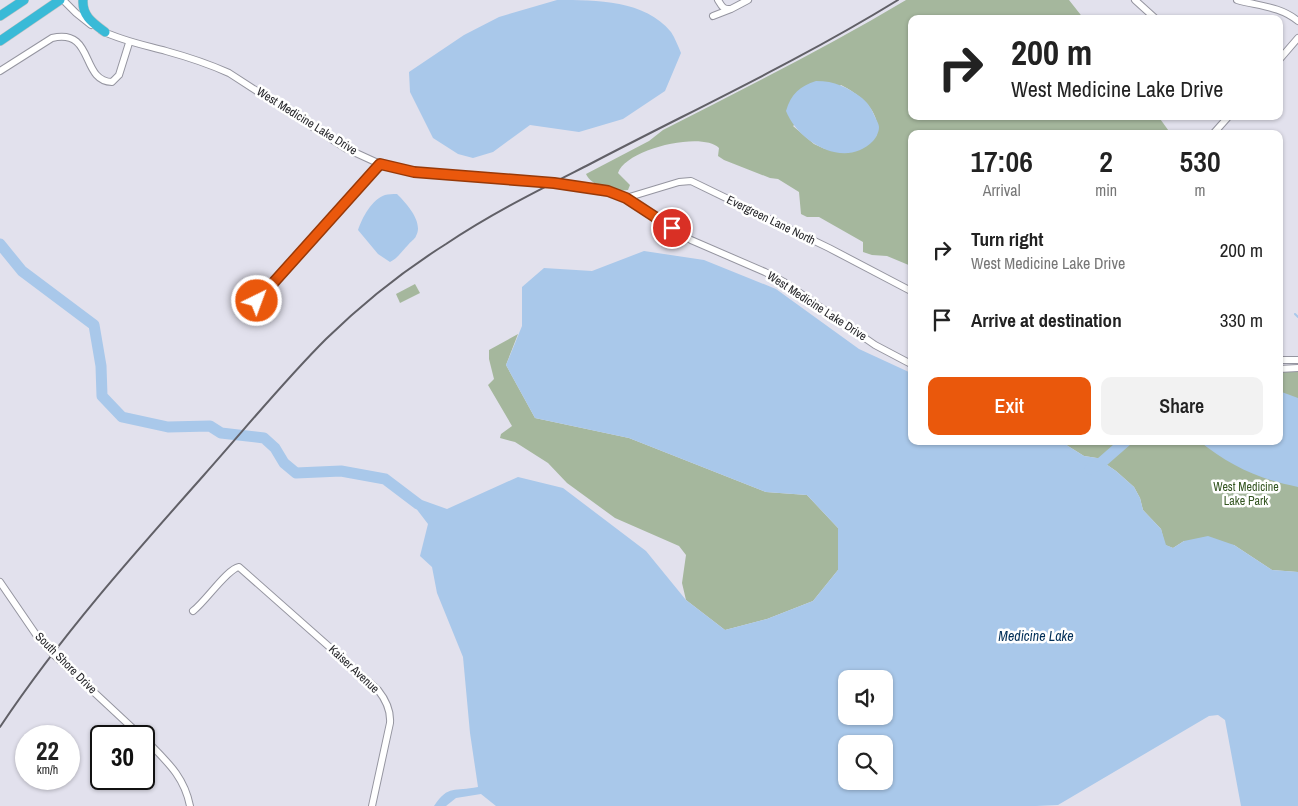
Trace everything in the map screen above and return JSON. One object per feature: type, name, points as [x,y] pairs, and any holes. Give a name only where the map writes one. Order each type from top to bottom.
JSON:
[{"type":"highway","points":[[0,16],[24,0]]},
{"type":"highway","points":[[0,41],[61,0]]},
{"type":"highway","points":[[83,0],[83,8],[87,16],[105,32]]},
{"type":"street","name":"West Medicine Lake Drive","points":[[61,0],[91,25],[129,43],[210,64],[229,73],[345,148],[380,164],[414,172],[554,183],[608,191],[626,198],[691,240],[784,282],[876,345],[908,362]]},
{"type":"street","points":[[718,0],[722,7],[726,10],[731,10]]},
{"type":"street","points":[[713,16],[731,10],[748,0]]},
{"type":"street","points":[[1135,0],[1152,15]]},
{"type":"street","points":[[1237,0],[1274,7],[1298,20]]},
{"type":"street","points":[[0,71],[52,38],[61,36],[71,38],[81,46],[93,72],[98,78],[104,82],[112,82],[120,75],[129,43]]},
{"type":"street","points":[[1283,55],[1298,38]]},
{"type":"street","points":[[1217,130],[1225,120]]},
{"type":"street","points":[[257,301],[380,164]]},
{"type":"street","name":"Evergreen Lane North","points":[[626,198],[679,182],[691,181],[829,248],[908,289]]},
{"type":"street","points":[[1283,360],[1298,360]]},
{"type":"street","points":[[1283,369],[1298,368]]},
{"type":"street","name":"Kaiser Avenue","points":[[193,611],[202,604],[232,570],[240,567],[378,690],[390,710],[390,723],[372,806]]},
{"type":"street","name":"South Shore Drive","points":[[0,582],[37,636],[53,654],[130,725]]},
{"type":"street","name":"South Shore Drive","points":[[155,750],[183,782],[190,806]]},
{"type":"green space","points":[[906,0],[1069,0],[1081,15],[908,15],[908,120],[1161,120],[1168,130],[908,130],[908,265],[887,256],[863,252],[863,242],[819,217],[807,217],[801,214],[799,192],[778,179],[770,178],[724,160],[718,156],[719,148],[710,143],[697,141],[665,145],[635,157],[624,164],[618,173],[630,185],[628,190],[604,188],[589,179],[586,174],[649,141],[663,130],[846,34]],"holes":[[[841,85],[856,94],[869,106],[873,113],[876,120],[876,137],[825,149],[814,144],[793,126]]]},
{"type":"green space","points":[[415,284],[420,293],[400,303],[396,294]]},
{"type":"green space","points":[[518,334],[506,365],[535,418],[629,438],[766,492],[807,495],[838,528],[838,570],[813,601],[767,619],[725,630],[686,600],[682,583],[686,555],[679,546],[615,518],[567,483],[548,463],[515,442],[500,438],[501,434],[512,426],[488,385],[494,379],[489,359],[489,350]]},
{"type":"green space","name":"West Medicine Lake Park","points":[[1283,370],[1298,370],[1298,572],[1272,570],[1234,545],[1184,541],[1173,548],[1165,545],[1161,529],[1143,510],[1140,498],[1134,487],[1097,458],[1084,456],[1066,445],[1283,445]]},
{"type":"water","points":[[557,0],[588,0],[619,4],[634,8],[660,21],[671,32],[681,53],[665,91],[623,119],[579,132],[530,125],[493,152],[473,158],[458,154],[433,138],[410,92],[409,72],[464,35],[499,17]]},
{"type":"water","points":[[816,81],[841,85],[866,102],[879,126],[878,133],[873,141],[862,149],[849,153],[836,152],[811,142],[801,133],[786,111],[793,95],[797,91],[805,85]]},
{"type":"water","points":[[397,194],[413,213],[418,225],[418,231],[415,238],[390,262],[378,254],[358,230],[365,215],[376,200],[385,195]]},
{"type":"water","name":"Medicine Lake","points":[[644,251],[704,260],[776,289],[859,349],[908,372],[908,445],[1066,445],[1084,456],[1097,458],[1134,487],[1140,498],[1143,510],[1161,529],[1166,545],[1173,548],[1184,541],[1208,536],[1234,545],[1272,570],[1298,572],[1298,806],[1241,806],[1225,720],[1218,715],[1209,716],[1058,805],[496,806],[481,794],[456,798],[446,806],[434,806],[448,792],[478,787],[470,733],[463,657],[437,593],[432,567],[420,556],[428,524],[405,494],[447,509],[518,477],[563,488],[646,551],[686,600],[725,630],[767,619],[813,601],[838,570],[838,528],[807,495],[766,492],[629,438],[535,418],[506,365],[522,326],[522,287],[544,268],[592,271]]},
{"type":"water","points":[[1283,392],[1298,398],[1298,487],[1258,476],[1222,458],[1204,445],[1283,445]]},
{"type":"waterway","points":[[0,244],[22,271],[94,325],[101,366],[102,396],[122,417],[168,427],[210,426],[221,433],[264,438],[275,448],[284,463],[296,473],[341,471],[385,479],[418,504]]},
{"type":"waterway","points":[[1295,314],[1298,317]]},
{"type":"waterway","points":[[1090,469],[1102,462],[1121,445]]},
{"type":"railway","points":[[0,727],[72,629],[150,536],[310,355],[369,300],[430,254],[499,212],[823,44],[898,0]]},
{"type":"route","points":[[257,301],[380,164],[435,175],[554,183],[608,191],[626,198],[672,228]]}]
